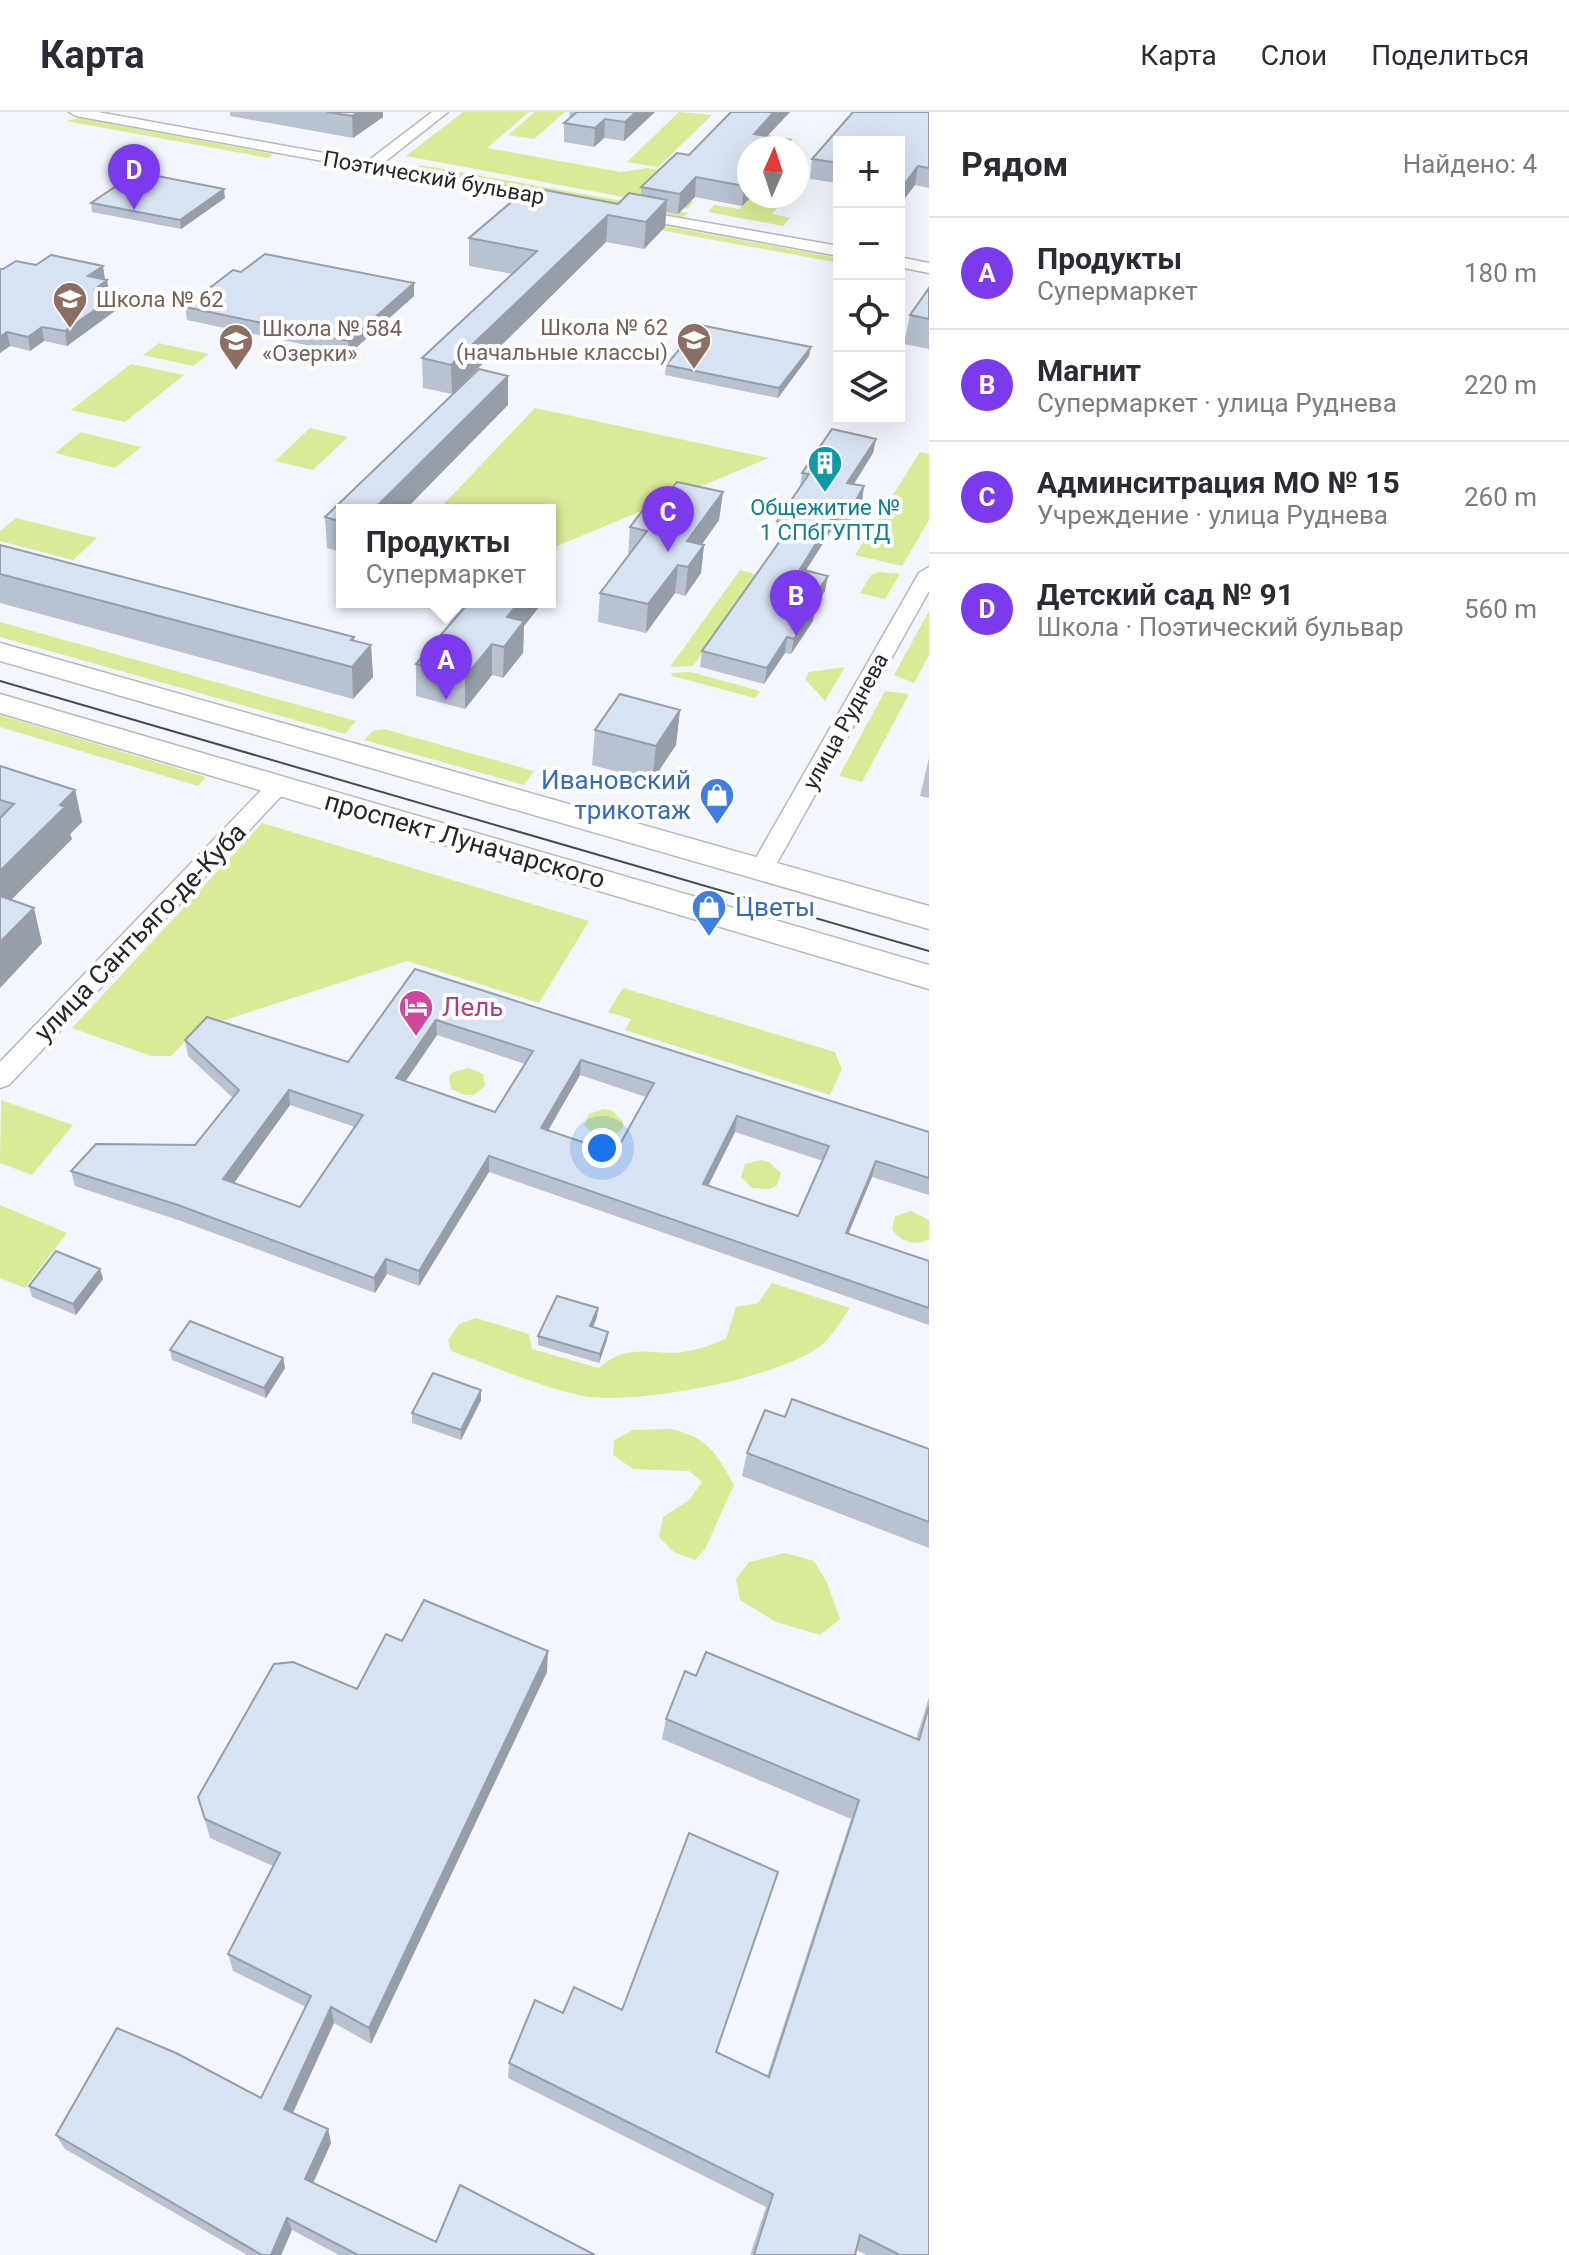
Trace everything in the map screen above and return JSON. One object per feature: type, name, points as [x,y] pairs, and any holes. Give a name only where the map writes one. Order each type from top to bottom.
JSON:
[{"type":"main road","name":"проспект Луначарского","points":[[0,652],[929,918]]},
{"type":"main road","name":"проспект Луначарского","points":[[0,703],[929,977]]},
{"type":"street","name":"Поэтический бульвар","points":[[76,112],[579,204]]},
{"type":"street","points":[[370,166],[441,112]]},
{"type":"street","points":[[609,209],[833,250]]},
{"type":"street","points":[[905,263],[929,268]]},
{"type":"street","name":"улица Руднева","points":[[761,870],[929,573]]},
{"type":"street","name":"улица Сантьяго-де-Куба","points":[[0,1078],[279,785]]},
{"type":"green space","points":[[463,112],[529,112],[487,148],[621,172],[647,168],[659,170],[653,195],[694,202],[687,209],[406,156]]},
{"type":"green space","points":[[535,112],[565,112],[534,139],[508,135]]},
{"type":"green space","points":[[679,112],[712,115],[658,167],[627,162]]},
{"type":"green space","points":[[79,118],[273,154],[268,158],[66,121]]},
{"type":"green space","points":[[421,165],[689,213],[682,217],[416,169]]},
{"type":"green space","points":[[492,194],[833,257],[833,262],[487,198]]},
{"type":"green space","points":[[714,205],[739,209],[777,208],[772,214],[790,218],[783,226],[708,212]]},
{"type":"green space","points":[[159,343],[209,354],[193,366],[143,355]]},
{"type":"green space","points":[[131,364],[184,375],[125,422],[71,410]]},
{"type":"green space","points":[[535,408],[769,458],[556,546],[556,504],[444,504]]},
{"type":"green space","points":[[310,428],[348,437],[313,470],[275,461]]},
{"type":"green space","points":[[81,432],[141,447],[115,468],[55,453]]},
{"type":"green space","points":[[920,452],[929,454],[929,520],[902,566],[855,555]]},
{"type":"green space","points":[[16,518],[97,538],[73,560],[0,541],[0,531]]},
{"type":"green space","points":[[740,570],[758,575],[693,666],[670,667]]},
{"type":"green space","points":[[879,572],[900,574],[885,599],[860,593],[871,575]]},
{"type":"green space","points":[[929,611],[929,655],[914,683],[894,675]]},
{"type":"green space","points":[[0,622],[356,721],[345,734],[0,637]]},
{"type":"green space","points":[[845,667],[825,701],[805,679],[809,672]]},
{"type":"green space","points":[[691,672],[760,691],[755,698],[672,676],[671,673]]},
{"type":"green space","points":[[885,691],[909,694],[862,782],[839,776]]},
{"type":"green space","points":[[0,715],[206,777],[198,786],[0,727]]},
{"type":"green space","points":[[384,729],[534,771],[524,785],[364,740],[373,731]]},
{"type":"green space","points":[[262,823],[589,921],[539,1003],[407,961],[197,1029],[171,1056],[151,1056],[72,1028]]},
{"type":"green space","points":[[623,988],[835,1052],[842,1069],[830,1095],[625,1030],[631,1019],[608,1012]]},
{"type":"green space","points":[[469,1068],[483,1074],[485,1086],[474,1095],[451,1089],[449,1077],[453,1072]]},
{"type":"green space","points":[[1,1100],[73,1125],[32,1175],[0,1163]]},
{"type":"green space","points":[[604,1109],[613,1111],[623,1122],[623,1128],[612,1137],[594,1136],[584,1125],[589,1114]]},
{"type":"green space","points":[[761,1160],[769,1162],[781,1173],[777,1185],[770,1189],[752,1188],[741,1177],[745,1164]]},
{"type":"green space","points":[[0,1205],[67,1233],[25,1288],[0,1278]]},
{"type":"green space","points":[[911,1211],[929,1220],[929,1239],[919,1243],[909,1242],[892,1229],[895,1216]]},
{"type":"green space","points":[[772,1283],[850,1308],[828,1339],[804,1356],[776,1368],[706,1387],[632,1397],[578,1395],[530,1381],[451,1351],[448,1340],[459,1324],[476,1318],[529,1334],[532,1349],[599,1368],[632,1352],[677,1353],[726,1339],[736,1307],[758,1303]]},
{"type":"green space","points":[[671,1429],[694,1437],[710,1448],[734,1485],[705,1549],[695,1560],[674,1552],[659,1537],[663,1517],[689,1500],[702,1482],[689,1471],[633,1469],[613,1455],[614,1440],[633,1430]]},
{"type":"green space","points":[[785,1553],[814,1561],[827,1583],[840,1619],[820,1635],[776,1622],[740,1600],[736,1579],[749,1562]]},
{"type":"building","points":[[327,112],[358,112],[352,116]]},
{"type":"building","points":[[577,112],[636,112],[625,122],[605,119],[595,128],[564,123]]},
{"type":"building","points":[[731,112],[774,112],[754,134],[766,136],[737,136],[737,185],[696,177],[680,194],[641,187],[677,153],[689,155]]},
{"type":"building","points":[[853,112],[929,112],[929,168],[918,166],[905,183],[905,136],[833,136],[833,162],[812,159]]},
{"type":"building","points":[[137,172],[224,189],[180,220],[91,203]]},
{"type":"building","points":[[529,187],[618,204],[629,193],[667,200],[646,222],[608,215],[451,365],[422,358],[537,251],[469,238]]},
{"type":"building","points":[[265,254],[414,283],[348,341],[185,307],[233,270],[241,272]]},
{"type":"building","points":[[51,255],[103,266],[88,276],[107,280],[95,289],[117,294],[65,331],[42,327],[28,337],[7,332],[0,337],[0,269],[16,261],[36,265]]},
{"type":"building","points":[[929,288],[929,319],[910,315]]},
{"type":"building","points":[[700,325],[811,347],[779,388],[666,365]]},
{"type":"building","points":[[479,369],[508,376],[379,504],[339,504]]},
{"type":"building","points":[[832,429],[876,439],[847,483],[864,486],[852,507],[841,504],[800,569],[828,576],[809,604],[815,606],[794,639],[787,637],[767,668],[702,651],[792,524],[777,521],[809,474],[802,473]]},
{"type":"building","points":[[677,482],[723,492],[687,541],[704,545],[688,567],[678,565],[648,604],[600,593],[647,531],[630,527],[646,506],[656,509]]},
{"type":"building","points":[[336,506],[336,520],[325,517]]},
{"type":"building","points":[[0,545],[354,637],[351,640],[371,645],[352,667],[0,574]]},
{"type":"building","points":[[464,608],[514,608],[507,617],[524,621],[504,647],[492,644],[465,677],[416,664]]},
{"type":"building","points":[[620,694],[680,710],[656,746],[595,730]]},
{"type":"building","points":[[0,766],[75,790],[60,805],[65,807],[0,871],[0,818],[14,804],[0,800]]},
{"type":"building","points":[[0,896],[34,908],[0,942]]},
{"type":"building","points":[[415,969],[929,1132],[929,1178],[876,1161],[846,1233],[929,1261],[929,1308],[489,1156],[419,1271],[386,1259],[374,1278],[178,1205],[71,1171],[96,1144],[195,1145],[239,1090],[185,1040],[207,1017],[348,1062]],"holes":[[[436,1020],[533,1051],[495,1112],[396,1078]],[[581,1060],[654,1083],[615,1153],[541,1128]],[[289,1090],[363,1115],[300,1207],[223,1179]],[[737,1116],[829,1146],[798,1216],[703,1184]]]},
{"type":"building","points":[[56,1251],[100,1269],[73,1304],[29,1286]]},
{"type":"building","points":[[557,1296],[598,1308],[590,1326],[608,1332],[600,1354],[538,1336]]},
{"type":"building","points":[[190,1321],[283,1358],[264,1388],[170,1350]]},
{"type":"building","points":[[433,1373],[481,1390],[461,1430],[412,1413]]},
{"type":"building","points":[[792,1399],[929,1449],[929,1522],[747,1453],[765,1410],[785,1417]]},
{"type":"building","points":[[424,1600],[548,1651],[369,2028],[331,2007],[284,2109],[328,2129],[305,2179],[436,2242],[460,2185],[595,2255],[358,2255],[287,2218],[271,2255],[262,2255],[56,2135],[117,2028],[176,2053],[261,2098],[311,1996],[228,1954],[280,1853],[205,1819],[198,1797],[274,1664],[293,1662],[357,1689],[386,1634],[402,1641]]},
{"type":"building","points":[[706,1652],[919,1740],[929,1706],[929,2255],[900,2255],[860,2235],[855,2255],[754,2255],[773,2194],[509,2063],[535,2000],[563,2013],[574,1987],[622,2010],[689,1833],[778,1872],[716,2052],[769,2077],[859,1800],[666,1719],[685,1671],[696,1676]]},
{"type":"tram line","points":[[0,681],[929,951]]},
{"type":"place","name":"Детский сад № 91","points":[[134,210]]},
{"type":"place","name":"Школа № 62","points":[[70,330]]},
{"type":"place","name":"Школа № 62 (начальные классы)","points":[[694,371]]},
{"type":"place","name":"Школа № 584 «Озерки»","points":[[236,372]]},
{"type":"place","name":"Общежитие № 1 СПбГУПТД","points":[[825,494]]},
{"type":"place","name":"Админситрация МО № 15","points":[[668,552]]},
{"type":"place","name":"Магнит","points":[[796,636]]},
{"type":"place","name":"Продукты","points":[[446,700]]},
{"type":"place","name":"Ивановский трикотаж","points":[[717,826]]},
{"type":"place","name":"Цветы","points":[[709,938]]},
{"type":"place","name":"Лель","points":[[416,1038]]}]
